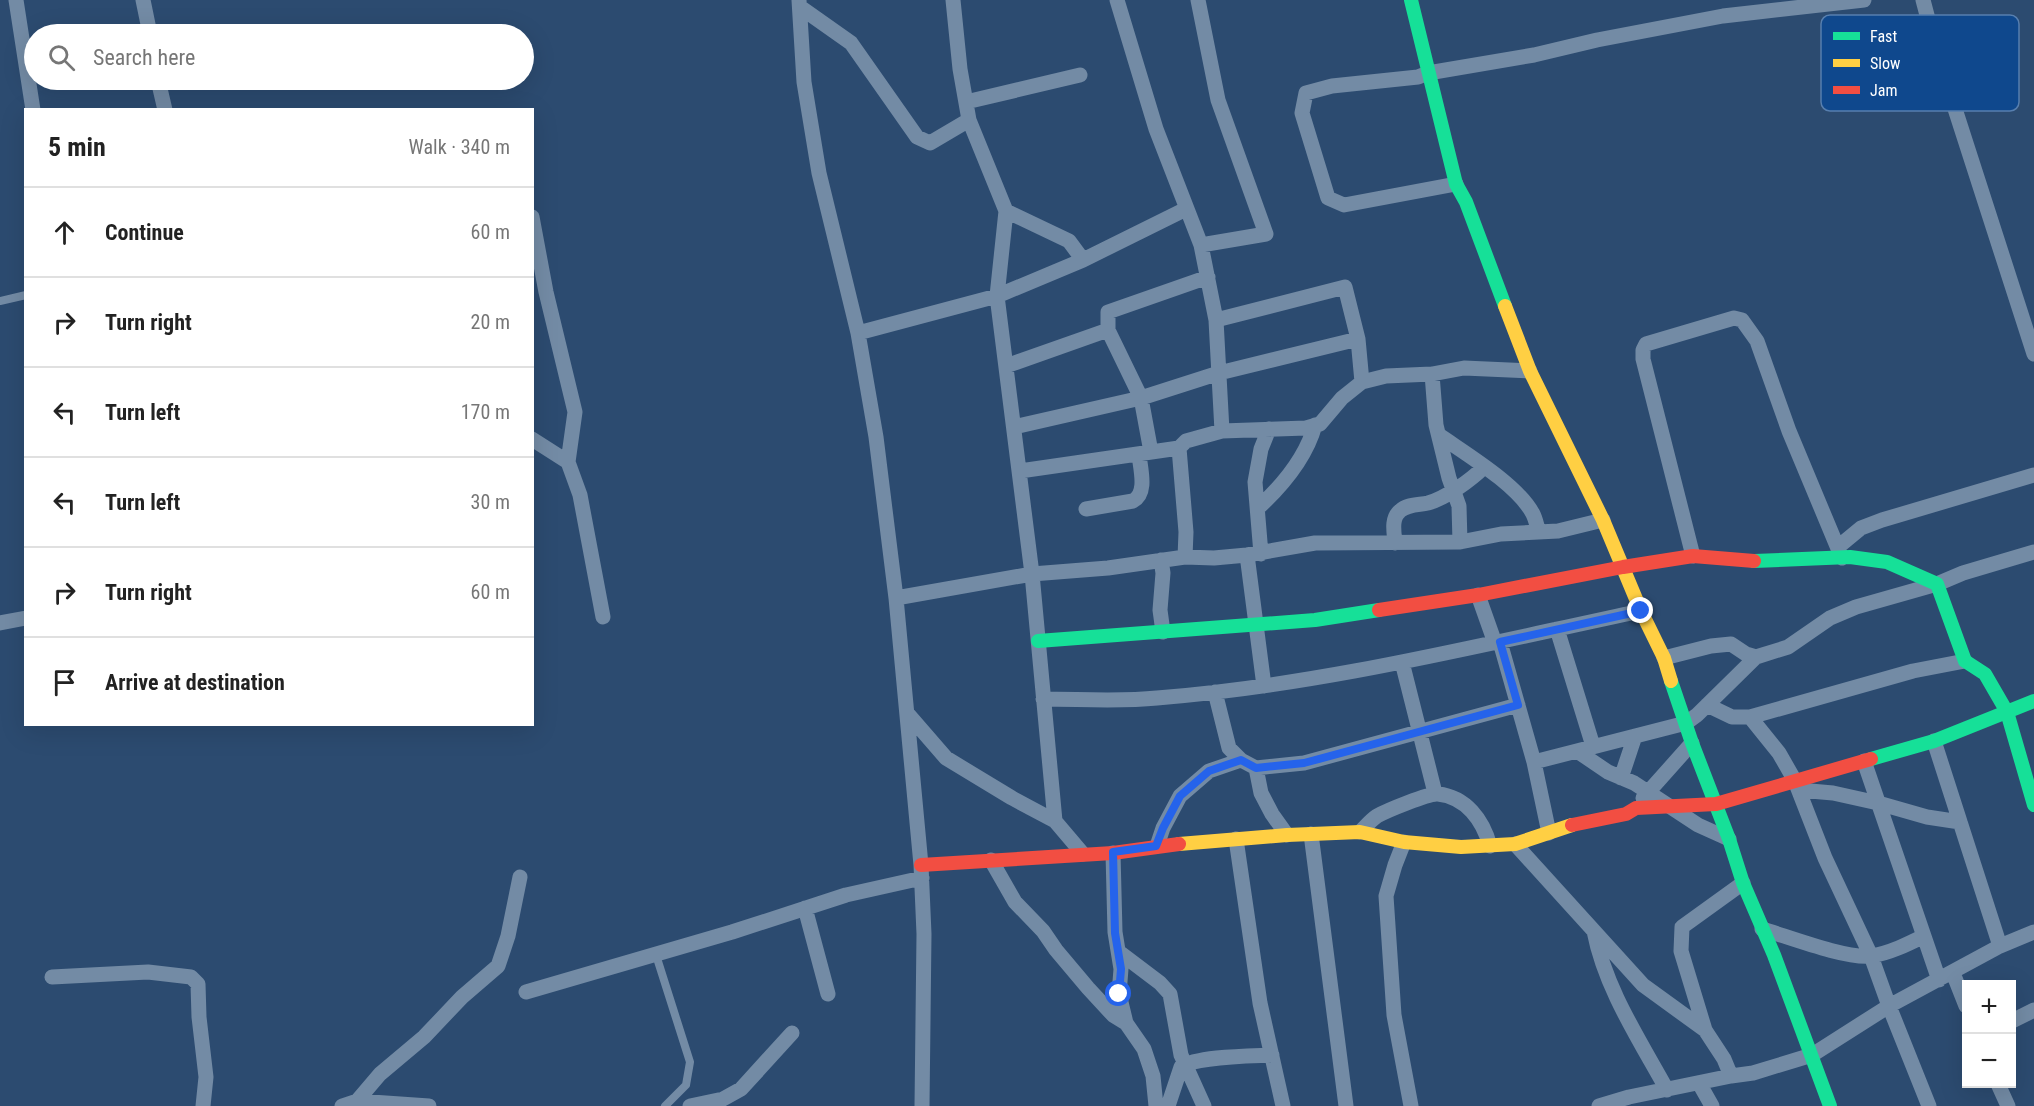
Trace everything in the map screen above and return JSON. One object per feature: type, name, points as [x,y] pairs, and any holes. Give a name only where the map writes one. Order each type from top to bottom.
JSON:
[{"type":"street","points":[[16,0],[24,52]]},
{"type":"street","points":[[144,0],[148,24]]},
{"type":"street","points":[[953,0],[960,69],[969,120],[1006,211],[997,296],[1032,574],[1055,821]]},
{"type":"street","points":[[1117,0],[1156,129],[1201,245],[1216,320],[1222,431]]},
{"type":"street","points":[[1198,0],[1218,100],[1266,234],[1201,245]]},
{"type":"street","points":[[1411,0],[1456,184],[1466,202],[1530,371],[1603,520],[1641,611],[1664,658],[1743,883],[1830,1106]]},
{"type":"street","points":[[1456,184],[1344,205],[1328,198],[1302,113],[1306,93],[1332,86],[1418,77],[1428,73],[1534,55],[1597,40],[1723,16],[1864,0]]},
{"type":"street","points":[[1923,0],[1927,15]]},
{"type":"street","points":[[799,4],[851,43],[917,137],[930,143],[969,120]]},
{"type":"street","points":[[799,4],[804,82],[819,173],[858,333],[876,437],[896,598],[921,871],[924,934],[922,1106]]},
{"type":"street","points":[[966,102],[1080,75]]},
{"type":"street","points":[[30,90],[33,108]]},
{"type":"street","points":[[160,90],[165,108]]},
{"type":"street","points":[[1956,111],[2034,354]]},
{"type":"street","points":[[858,333],[997,296],[1083,260],[1186,209]]},
{"type":"street","points":[[1006,211],[1069,241],[1083,260]]},
{"type":"street","points":[[534,228],[546,292],[575,412],[568,462],[580,495],[603,617]]},
{"type":"street","points":[[1086,510],[1133,501],[1139,498],[1142,491],[1145,453],[1141,398],[1108,330],[1108,312],[1208,277]]},
{"type":"street","points":[[1216,320],[1345,287],[1358,339],[1362,382]]},
{"type":"street","points":[[1693,556],[1643,359],[1643,350],[1646,344],[1734,318],[1742,320],[1757,342],[1789,431],[1840,552]]},
{"type":"street","points":[[1006,366],[1108,330]]},
{"type":"street","points":[[1014,427],[1141,398],[1219,373],[1358,339]]},
{"type":"street","points":[[1020,471],[1179,448],[1186,441],[1222,431],[1306,428],[1315,425],[1328,415],[1342,398],[1362,382],[1386,376],[1432,374],[1464,368],[1530,371]]},
{"type":"street","points":[[1432,374],[1439,435],[1459,506],[1460,542]]},
{"type":"street","points":[[1257,508],[1275,492],[1296,465],[1310,444],[1315,425]]},
{"type":"street","points":[[1264,686],[1257,625],[1254,555],[1257,508],[1255,482],[1269,429]]},
{"type":"street","points":[[1439,435],[1522,498],[1533,514],[1539,532]]},
{"type":"street","points":[[534,440],[568,462]]},
{"type":"street","points":[[1179,448],[1186,532],[1185,557]]},
{"type":"street","points":[[1395,543],[1393,528],[1395,516],[1401,509],[1430,503],[1474,478],[1484,467]]},
{"type":"street","points":[[1840,552],[1861,528],[2034,475]]},
{"type":"street","points":[[896,598],[1032,574],[1108,568],[1185,557],[1214,558],[1254,555],[1315,543],[1460,542],[1501,534],[1558,531],[1603,520]]},
{"type":"street","points":[[1038,641],[1315,620],[1478,595],[1693,556],[1746,561],[1840,552],[1887,562],[1937,584],[1965,661],[1985,674],[2007,712],[2034,805]]},
{"type":"street","points":[[1534,762],[1686,723],[1756,657],[1788,647],[1830,618],[1856,607],[1937,584],[1963,573],[2034,552]]},
{"type":"street","points":[[1161,560],[1163,573],[1160,610],[1163,632]]},
{"type":"street","points":[[1478,595],[1518,705],[1534,762],[1549,833]]},
{"type":"street","points":[[1043,699],[1154,699],[1290,683],[1402,662],[1641,611]]},
{"type":"street","points":[[0,623],[24,618]]},
{"type":"street","points":[[1557,629],[1593,747]]},
{"type":"street","points":[[1664,658],[1711,646],[1731,644],[1746,654],[1756,657]]},
{"type":"street","points":[[1707,705],[1732,717],[1750,717],[1913,671],[1965,661]]},
{"type":"street","points":[[1402,662],[1435,794]]},
{"type":"street","points":[[1215,692],[1229,748],[1241,760],[1256,768],[1304,763],[1518,705]]},
{"type":"street","points":[[1636,808],[1716,804],[1797,786],[1864,761],[1934,741],[2034,701]]},
{"type":"street","points":[[907,713],[946,758],[1055,821],[1083,854]]},
{"type":"street","points":[[1750,717],[1779,753],[1797,786],[1825,858],[1871,956],[1888,1006],[1929,1106]]},
{"type":"street","points":[[1621,778],[1635,736]]},
{"type":"street","points":[[1934,741],[2000,946]]},
{"type":"street","points":[[526,992],[921,871],[991,860],[1113,852],[1287,835],[1360,832],[1404,842],[1461,847],[1515,844],[1564,827],[1626,814],[1636,808],[1647,792],[1692,743]]},
{"type":"street","points":[[1577,750],[1608,772],[1647,792],[1698,825],[1729,838]]},
{"type":"street","points":[[1156,846],[1180,796],[1209,771],[1241,760]]},
{"type":"street","points":[[1864,761],[1924,936],[1962,1000]]},
{"type":"street","points":[[1256,768],[1261,793],[1287,835]]},
{"type":"street","points":[[1797,786],[1878,803],[1927,817],[1960,822]]},
{"type":"street","points":[[1360,832],[1377,816],[1435,794],[1454,798],[1476,814],[1486,832],[1490,846]]},
{"type":"street","points":[[1311,834],[1346,1106]]},
{"type":"street","points":[[1236,839],[1260,1003],[1283,1106]]},
{"type":"street","points":[[1404,842],[1386,896],[1394,1015],[1411,1106]]},
{"type":"street","points":[[1515,844],[1643,985],[1705,1030]]},
{"type":"street","points":[[1113,852],[1115,933],[1121,969],[1119,994],[1126,1023],[1144,1049],[1153,1076],[1156,1106]]},
{"type":"street","points":[[991,860],[1016,902],[1113,1015],[1126,1023]]},
{"type":"street","points":[[357,1101],[380,1074],[424,1037],[462,997],[498,966],[508,936],[520,877]]},
{"type":"street","points":[[1731,1076],[1724,1059],[1705,1030],[1681,951],[1682,927],[1743,883]]},
{"type":"street","points":[[805,908],[828,994]]},
{"type":"street","points":[[1762,929],[1848,954],[1871,956],[1902,947],[1924,936]]},
{"type":"street","points":[[1594,931],[1599,954],[1624,1014],[1667,1089]]},
{"type":"street","points":[[1599,1106],[1667,1089],[1753,1073],[1812,1055],[1888,1006],[2000,946],[2034,932]]},
{"type":"street","points":[[1119,952],[1170,994],[1181,1055],[1204,1106]]},
{"type":"street","points":[[52,977],[148,972],[191,976],[198,984],[199,1017],[206,1077],[203,1106]]},
{"type":"street","points":[[1675,1008],[1689,978]]},
{"type":"street","points":[[2016,1019],[2034,1010]]},
{"type":"street","points":[[690,1106],[723,1100],[741,1089],[792,1033]]},
{"type":"street","points":[[1168,1106],[1181,1067],[1185,1064],[1206,1060],[1272,1055]]},
{"type":"street","points":[[1699,1083],[1712,1106]]},
{"type":"street","points":[[2000,1088],[2008,1106]]},
{"type":"street","points":[[342,1106],[357,1101],[429,1106]]},
{"type":"lane","points":[[0,300],[24,295]]},
{"type":"lane","points":[[656,954],[690,1062],[686,1085],[665,1106]]},
{"type":"traffic: fast","points":[[1411,0],[1456,184],[1466,202],[1505,306]]},
{"type":"traffic: fast","points":[[1754,561],[1850,557],[1887,562],[1937,584],[1965,661],[1985,674],[2007,712],[2034,805]]},
{"type":"traffic: fast","points":[[1038,641],[1315,620],[1379,610]]},
{"type":"traffic: fast","points":[[1671,681],[1743,883],[1774,955],[1830,1106]]},
{"type":"traffic: fast","points":[[1871,759],[1934,741],[2034,701]]},
{"type":"traffic: slow","points":[[1505,306],[1530,371],[1603,520],[1641,611],[1664,658],[1671,681]]},
{"type":"traffic: slow","points":[[1179,844],[1287,835],[1360,832],[1404,842],[1461,847],[1515,844],[1572,825]]},
{"type":"traffic: jam","points":[[1379,610],[1478,595],[1693,556],[1754,561]]},
{"type":"traffic: jam","points":[[1572,825],[1626,814],[1636,808],[1716,804],[1871,759]]},
{"type":"traffic: jam","points":[[921,865],[1113,853],[1179,844]]},
{"type":"route","points":[[1119,994],[1121,969],[1115,933],[1113,852],[1156,846],[1180,796],[1209,771],[1241,760],[1256,768],[1304,763],[1518,705],[1500,642],[1641,611]]}]
